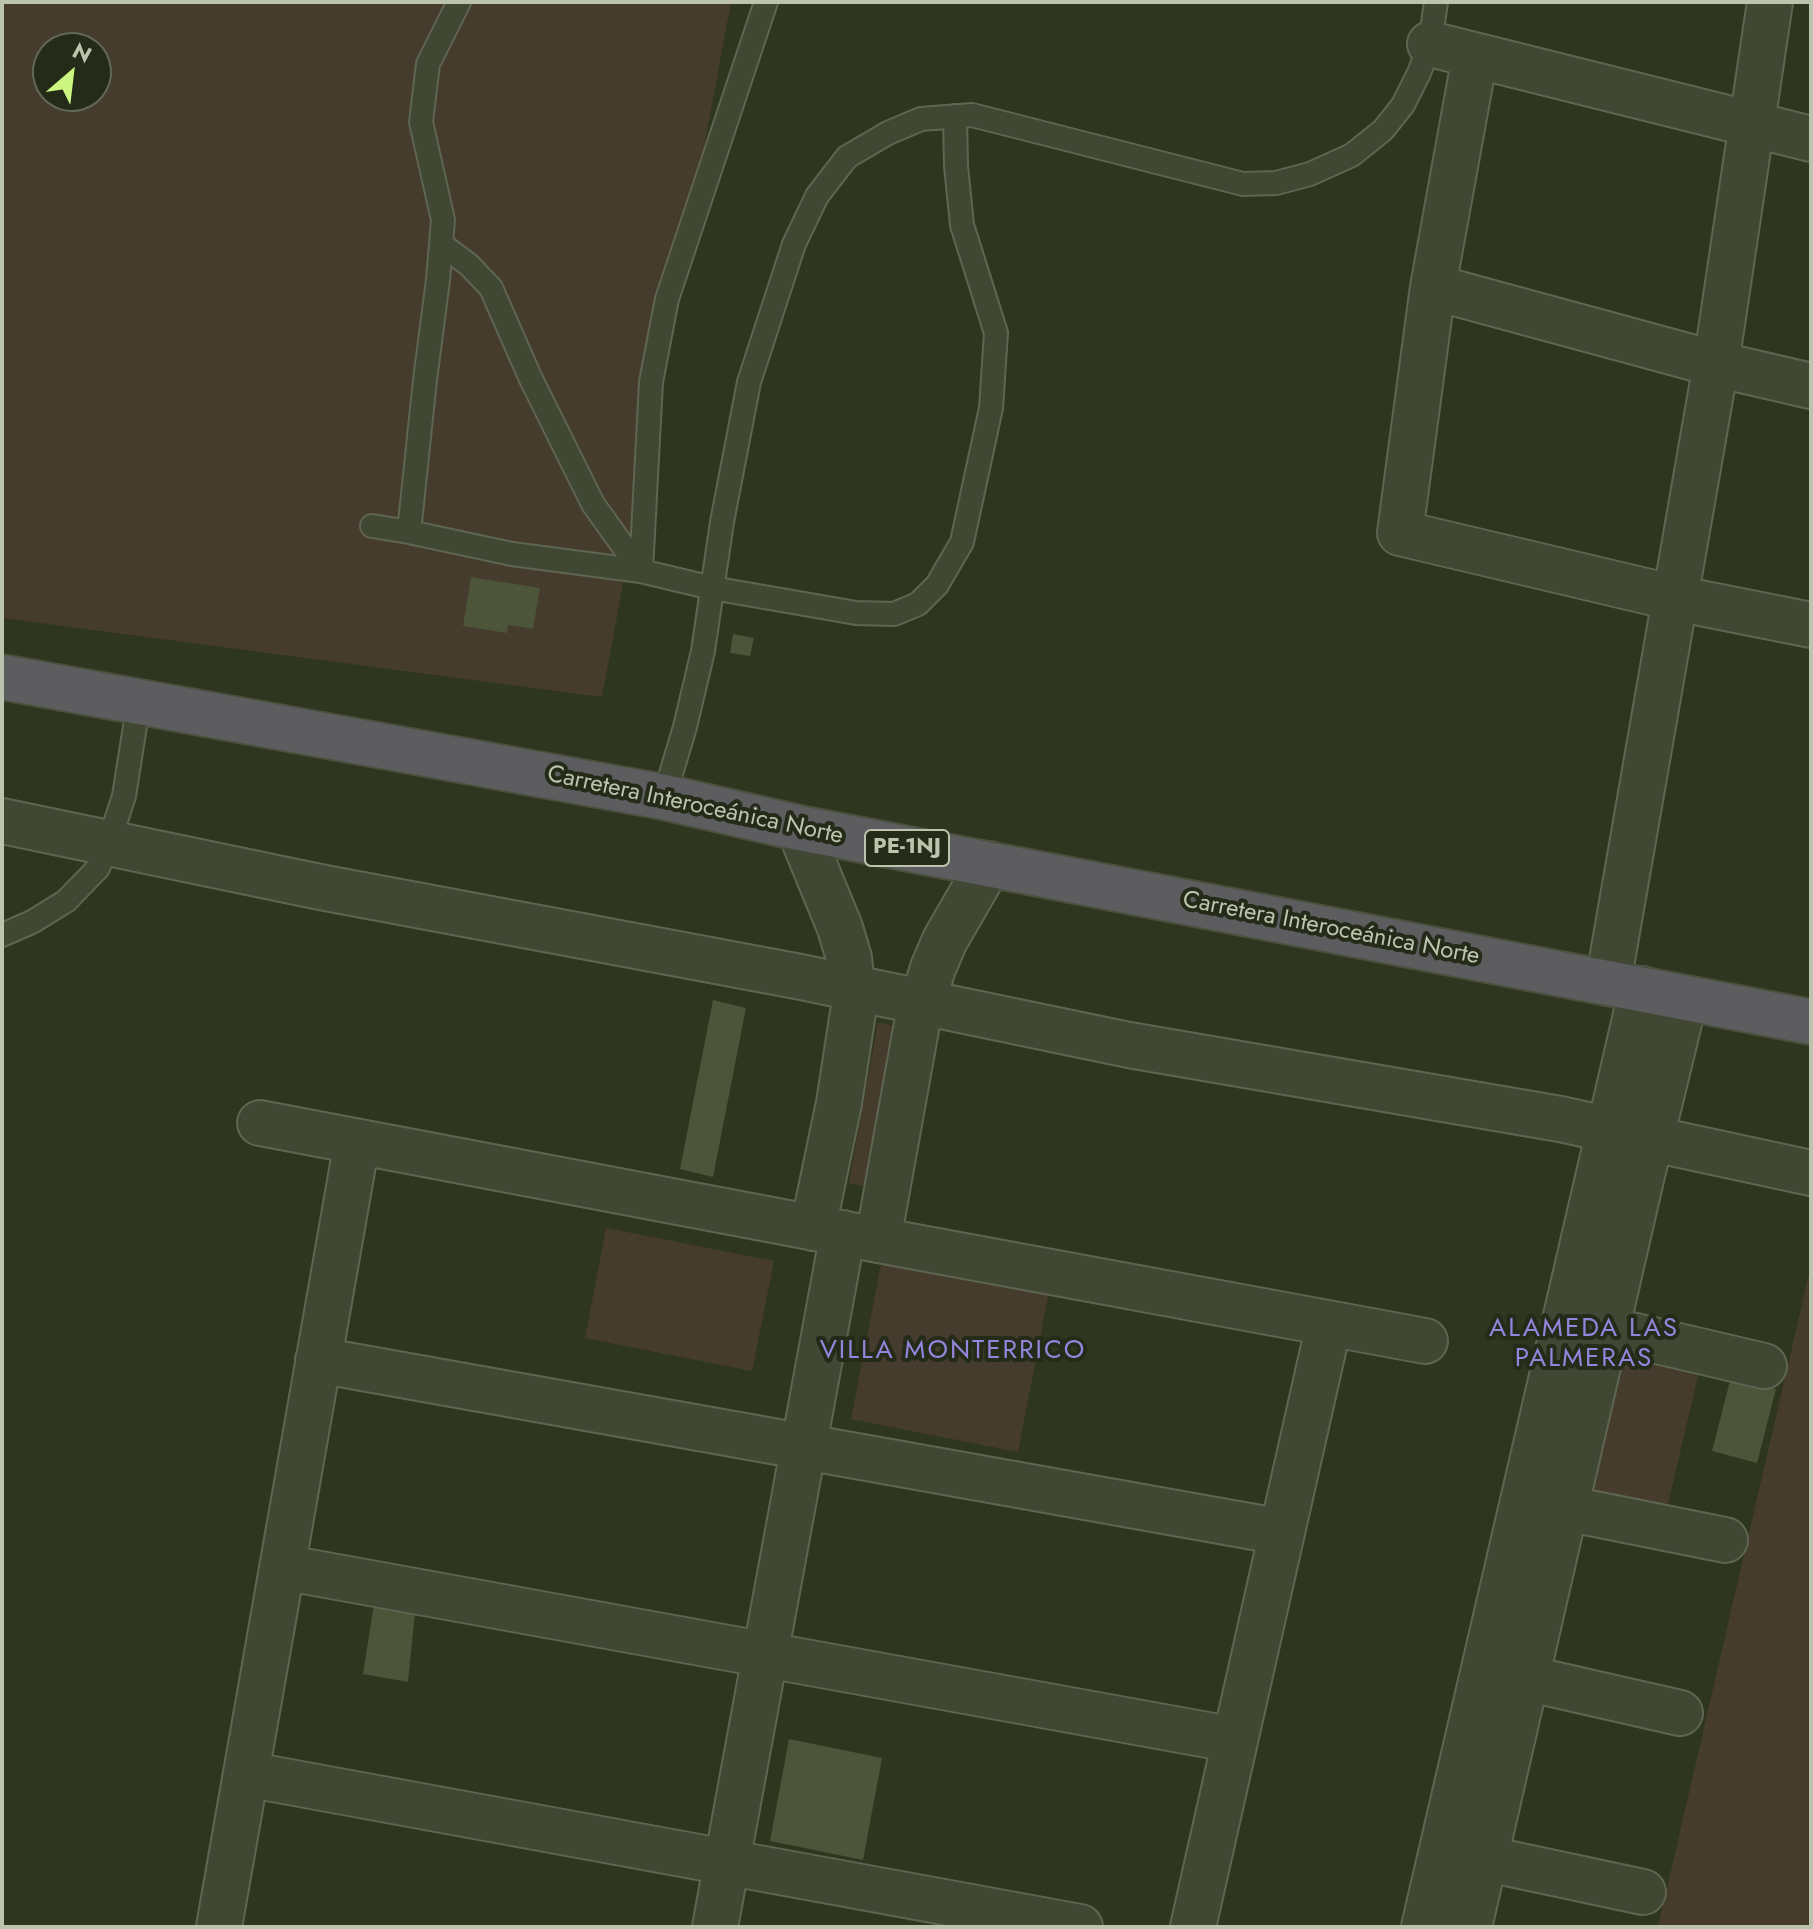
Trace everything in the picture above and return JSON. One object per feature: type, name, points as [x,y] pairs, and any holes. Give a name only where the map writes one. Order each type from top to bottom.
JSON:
[{"type":"highway","name":"Carretera Interoceánica Norte","points":[[2,677],[664,797],[799,828],[1811,1022]]},
{"type":"street","points":[[1469,1927],[1606,1329],[1630,1134],[1625,986],[1675,598],[1716,364],[1770,2]]},
{"type":"street","points":[[1430,44],[1811,139]]},
{"type":"street","points":[[1475,56],[1433,287],[1400,533],[1675,598],[1811,625]]},
{"type":"street","points":[[1433,287],[1716,364],[1811,386]]},
{"type":"street","points":[[2,821],[320,887],[852,988],[1129,1045],[1560,1119],[1811,1173]]},
{"type":"street","points":[[799,828],[849,958],[854,1006],[839,1103],[845,1234]]},
{"type":"street","points":[[715,1927],[845,1234],[933,968],[945,940],[989,864]]},
{"type":"street","points":[[1424,1927],[1442,1848],[1630,1134],[1685,998]]},
{"type":"street","points":[[260,1123],[1425,1341]]},
{"type":"street","points":[[219,1927],[357,1142]]},
{"type":"street","points":[[1193,1927],[1329,1324]]},
{"type":"street","points":[[1606,1329],[1764,1366]]},
{"type":"street","points":[[318,1360],[1282,1532]]},
{"type":"street","points":[[1565,1508],[1725,1540]]},
{"type":"street","points":[[282,1567],[1235,1740]]},
{"type":"street","points":[[1526,1678],[1680,1713]]},
{"type":"street","points":[[246,1774],[1080,1927]]},
{"type":"street","points":[[1442,1848],[1643,1892]]},
{"type":"lane","points":[[409,532],[443,220],[421,122],[428,64],[459,2]]},
{"type":"lane","points":[[641,571],[651,382],[667,299],[766,2]]},
{"type":"lane","points":[[664,797],[703,651],[736,441],[749,382],[794,244],[817,196],[847,157],[888,133],[921,119],[972,115],[1243,184],[1276,183],[1310,174],[1352,155],[1383,130],[1403,105],[1419,73],[1430,44],[1436,2]]},
{"type":"lane","points":[[372,526],[512,554],[641,571],[712,588],[856,613],[894,614],[918,604],[937,585],[962,542],[991,408],[996,333],[962,225],[955,116]]},
{"type":"lane","points":[[441,244],[469,265],[491,288],[530,377],[593,504],[641,571]]},
{"type":"lane","points":[[2,935],[32,922],[66,901],[98,868],[124,796],[139,701]]},
{"type":"shaded area","points":[[2,2],[731,2],[602,697],[2,618]]},
{"type":"shaded area","points":[[878,1022],[895,1026],[865,1186],[849,1183]]},
{"type":"shaded area","points":[[606,1228],[774,1261],[752,1371],[585,1338]]},
{"type":"shaded area","points":[[883,1254],[1050,1286],[1018,1452],[851,1419]]},
{"type":"shaded area","points":[[1811,1265],[1811,1927],[1658,1927]]},
{"type":"shaded area","points":[[1620,1353],[1699,1371],[1667,1509],[1591,1493]]},
{"type":"building","points":[[471,577],[540,588],[533,629],[508,625],[507,633],[463,626]]},
{"type":"building","points":[[733,634],[754,638],[750,656],[730,653]]},
{"type":"building","points":[[713,1000],[746,1008],[713,1177],[680,1169]]},
{"type":"building","points":[[1731,1377],[1776,1389],[1757,1463],[1712,1451]]},
{"type":"building","points":[[375,1597],[416,1603],[408,1682],[363,1674]]},
{"type":"building","points":[[789,1739],[882,1758],[863,1860],[770,1841]]},
{"type":"district","name":"ALAMEDA LAS PALMERAS","points":[[1584,1345]]},
{"type":"district","name":"VILLA MONTERRICO","points":[[953,1352]]}]
